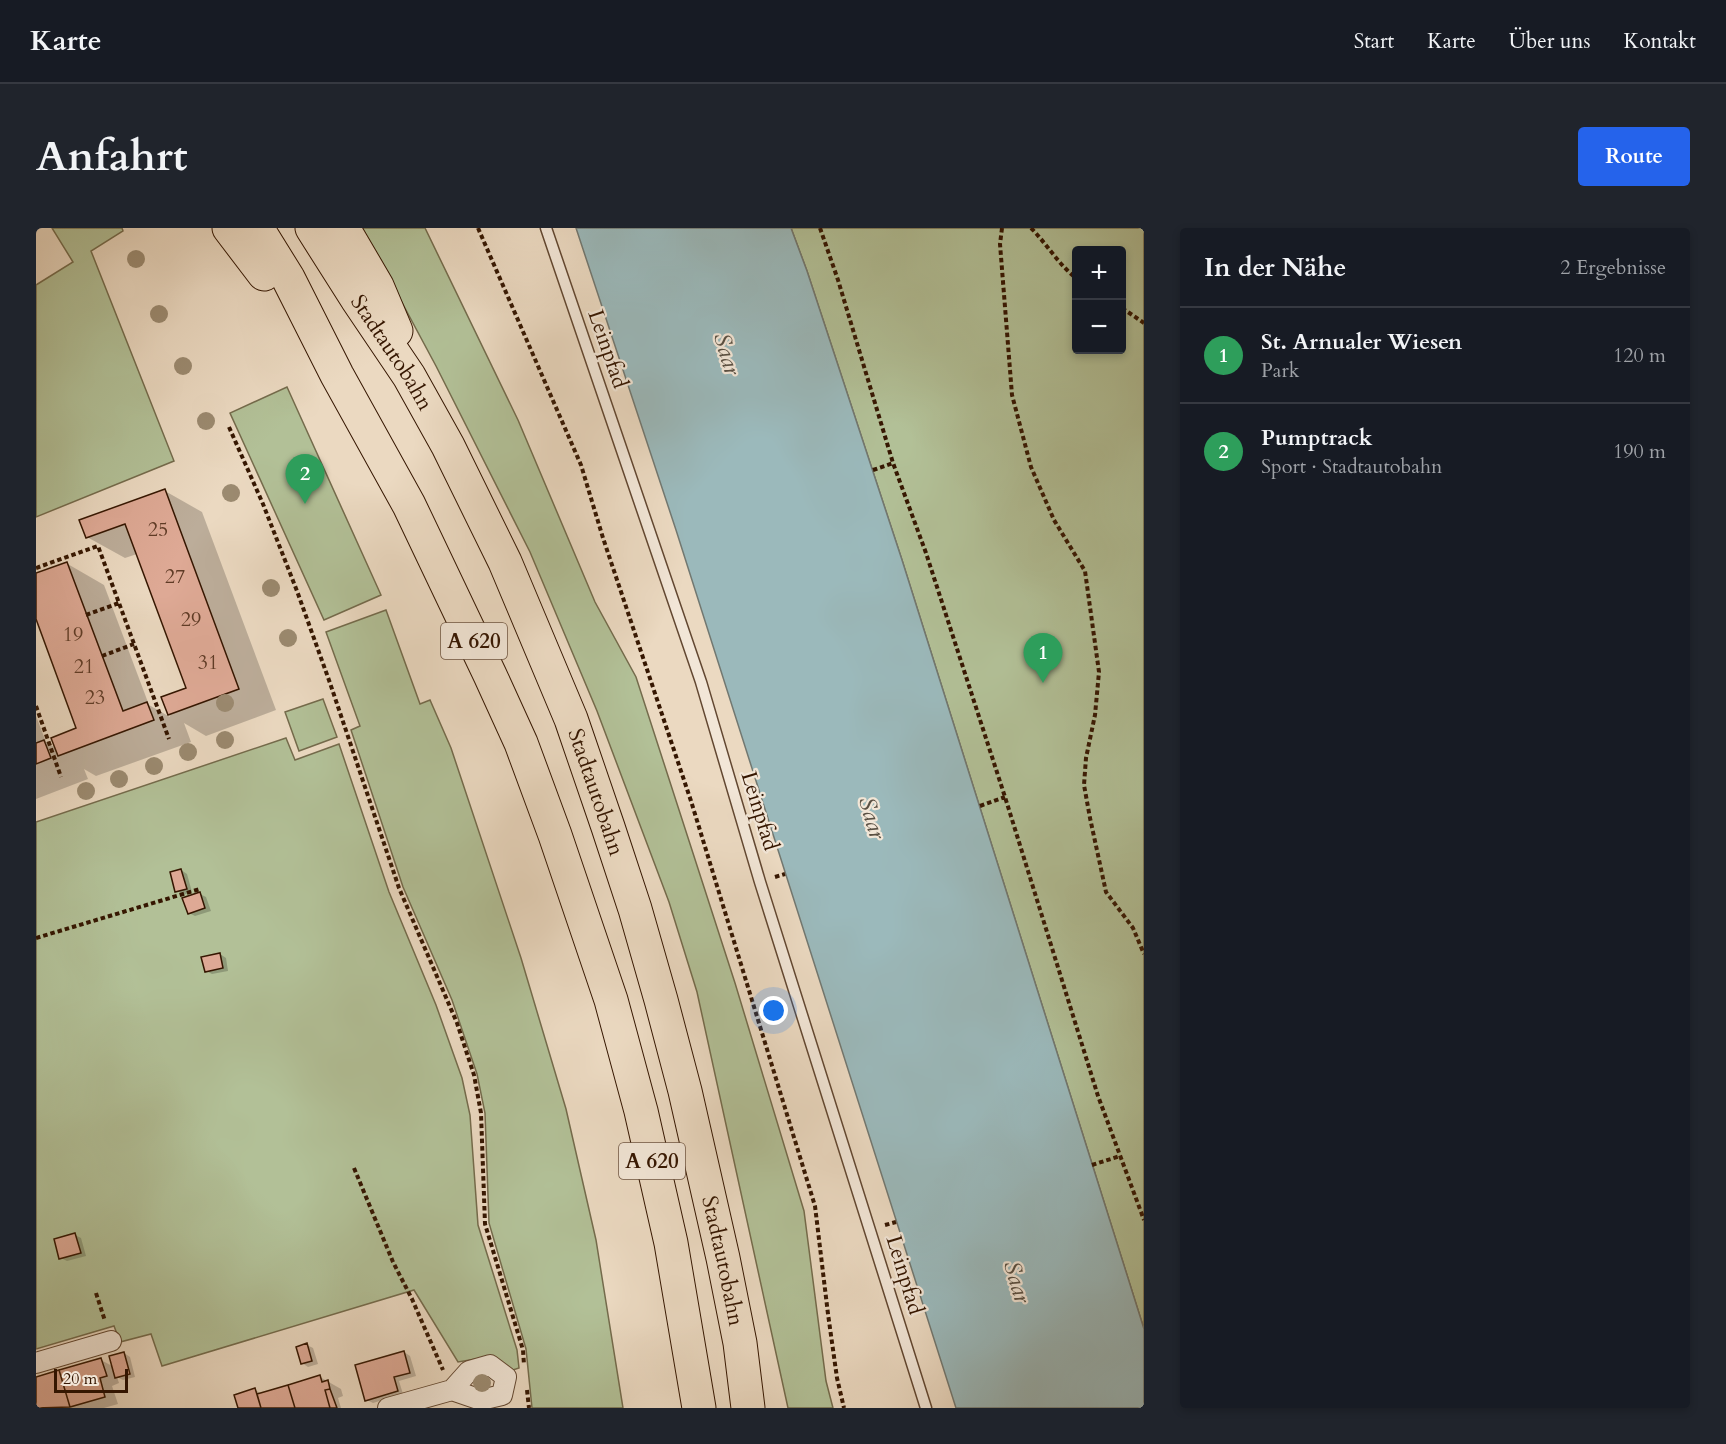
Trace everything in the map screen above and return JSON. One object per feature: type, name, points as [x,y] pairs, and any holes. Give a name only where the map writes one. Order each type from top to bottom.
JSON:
[{"type":"highway","points":[[229,228],[337,375]]},
{"type":"highway","name":"A 620","points":[[257,228],[288,278],[337,375],[409,505],[520,743],[585,918],[611,1000],[641,1111],[670,1243],[699,1408]]},
{"type":"highway","name":"Stadtautobahn","points":[[312,228],[410,376],[448,446],[505,562],[571,719],[608,827],[655,978],[682,1079],[740,1343],[748,1408]]},
{"type":"highway","points":[[343,228],[377,286],[398,335],[410,376]]},
{"type":"highway","points":[[740,1343],[757,1408]]},
{"type":"street","points":[[36,1363],[111,1341]]},
{"type":"street","points":[[388,1408],[452,1390]]},
{"type":"lane","name":"Leinpfad","points":[[546,228],[701,682],[760,882],[926,1408]]},
{"type":"path","points":[[478,228],[581,465],[690,801],[815,1206],[837,1378],[844,1408]]},
{"type":"path","points":[[820,228],[894,463],[926,553],[1005,797],[1098,1096],[1144,1220]]},
{"type":"path","points":[[1002,228],[1000,244],[1012,394],[1031,467],[1054,520],[1085,572],[1099,672],[1084,785],[1090,818],[1106,892],[1133,928],[1144,954]]},
{"type":"path","points":[[1031,228],[1064,268],[1072,274]]},
{"type":"path","points":[[1126,311],[1144,323]]},
{"type":"path","points":[[229,428],[263,504],[297,591],[399,888],[457,1023],[474,1075],[481,1113],[485,1224],[523,1350],[525,1370]]},
{"type":"path","points":[[873,470],[894,463]]},
{"type":"path","points":[[36,568],[98,546],[169,739]]},
{"type":"path","points":[[86,615],[119,603]]},
{"type":"path","points":[[102,656],[134,644]]},
{"type":"path","points":[[36,706],[61,777]]},
{"type":"path","points":[[980,807],[1005,797]]},
{"type":"path","points":[[36,938],[200,890]]},
{"type":"path","points":[[1092,1165],[1120,1156]]},
{"type":"path","points":[[354,1168],[393,1262],[452,1390]]},
{"type":"path","points":[[96,1293],[111,1341]]},
{"type":"path","points":[[526,1382],[529,1408]]},
{"type":"green space","points":[[52,228],[122,228],[123,231],[91,251],[174,461],[36,517],[36,285],[73,262]]},
{"type":"green space","points":[[362,228],[425,228],[518,420],[595,602],[636,677],[735,983],[804,1211],[826,1381],[833,1408],[788,1408],[697,992],[669,902],[597,711],[530,552],[436,366]]},
{"type":"green space","points":[[791,228],[1144,228],[1144,1329],[902,560]]},
{"type":"green space","points":[[287,387],[381,595],[324,620],[230,413]]},
{"type":"green space","points":[[386,610],[420,704],[430,700],[451,748],[521,958],[566,1109],[596,1240],[623,1408],[532,1408],[526,1349],[489,1223],[485,1113],[477,1074],[452,1000],[403,887],[351,730],[360,726],[326,632]]},
{"type":"green space","points":[[323,699],[337,737],[299,751],[285,712]]},
{"type":"green space","points":[[286,738],[295,760],[339,744],[389,892],[436,1005],[462,1078],[470,1115],[478,1225],[517,1350],[519,1368],[513,1370],[493,1356],[458,1362],[414,1290],[162,1366],[151,1334],[120,1342],[114,1326],[36,1349],[36,822]]},
{"type":"water","name":"Saar","points":[[576,228],[791,228],[902,560],[1144,1329],[1144,1408],[956,1408],[676,530]]},
{"type":"building","points":[[165,489],[239,689],[168,715],[161,697],[186,688],[125,524],[86,538],[79,520]]},
{"type":"building","points":[[67,562],[123,711],[147,702],[154,720],[58,756],[51,738],[76,728],[36,619],[36,573]]},
{"type":"building","points":[[44,740],[51,758],[36,764],[36,743]]},
{"type":"building","points":[[181,869],[187,889],[175,892],[170,872]]},
{"type":"building","points":[[200,892],[205,908],[188,914],[182,898]]},
{"type":"building","points":[[220,953],[223,968],[205,972],[201,957]]},
{"type":"building","points":[[75,1233],[81,1253],[59,1259],[54,1239]]},
{"type":"building","points":[[307,1343],[312,1361],[301,1364],[296,1347]]},
{"type":"building","points":[[404,1351],[410,1373],[394,1377],[398,1391],[365,1401],[355,1365]]},
{"type":"building","points":[[124,1352],[130,1374],[115,1378],[109,1356]]},
{"type":"building","points":[[101,1358],[107,1376],[100,1378],[105,1397],[70,1407],[59,1370]]},
{"type":"building","points":[[59,1370],[70,1407],[36,1408],[36,1377]]},
{"type":"building","points":[[320,1375],[322,1382],[328,1380],[330,1389],[325,1390],[330,1408],[295,1408],[288,1385]]},
{"type":"building","points":[[288,1385],[295,1408],[261,1408],[257,1394]]},
{"type":"building","points":[[255,1388],[261,1408],[238,1408],[234,1395]]},
{"type":"building","points":[[330,1389],[337,1408],[330,1408],[325,1390]]},
{"type":"place","name":"Pumptrack","points":[[305,504]]},
{"type":"place","name":"St. Arnualer Wiesen","points":[[1043,683]]}]
